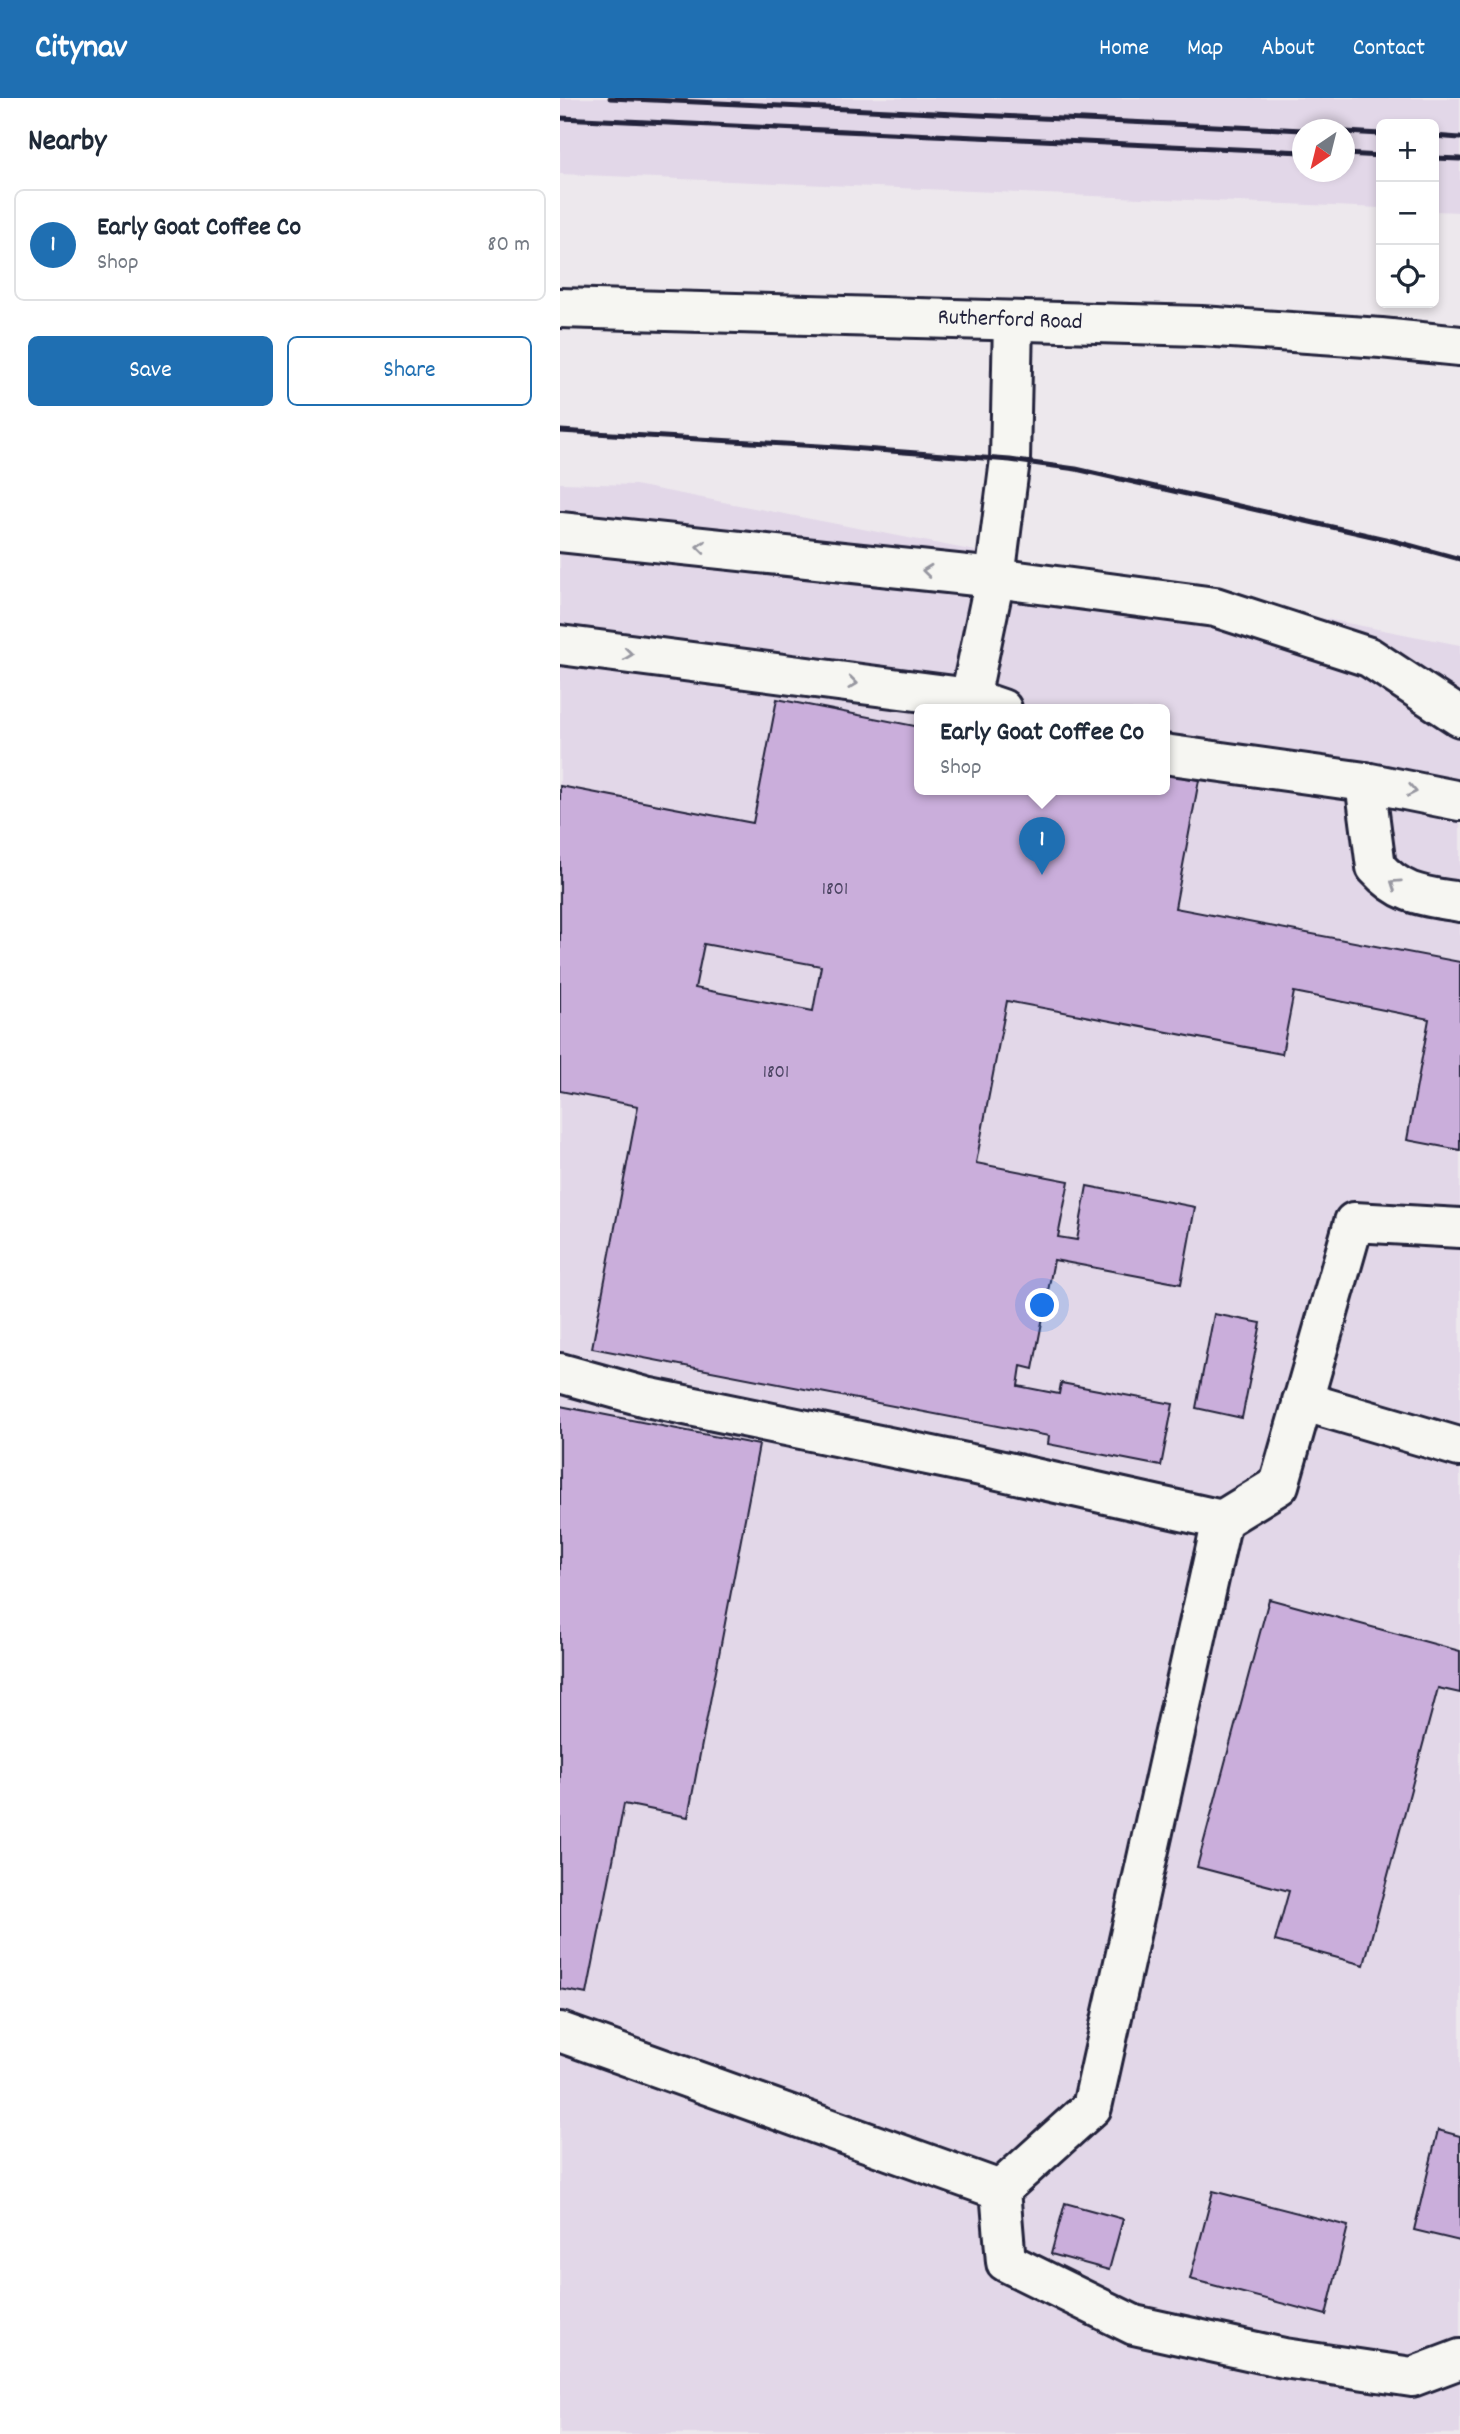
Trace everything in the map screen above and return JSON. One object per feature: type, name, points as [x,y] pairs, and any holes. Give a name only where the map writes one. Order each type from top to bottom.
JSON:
[{"type":"street","name":"Rutherford Road","points":[[560,309],[1201,326],[1460,346]]},
{"type":"street","points":[[560,645],[986,704],[995,578],[1010,460],[1013,321]]},
{"type":"street","points":[[560,532],[995,578],[1215,607],[1368,657],[1460,717]]},
{"type":"street","points":[[1170,755],[1365,782],[1460,801]]},
{"type":"street","points":[[1365,782],[1376,867],[1399,888],[1413,894],[1460,902]]},
{"type":"street","points":[[560,1373],[646,1397],[976,1465],[1222,1520],[1279,1485],[1354,1222],[1460,1228]]},
{"type":"street","points":[[1302,1401],[1460,1454]]},
{"type":"street","points":[[1000,2190],[1092,2107],[1222,1520]]},
{"type":"street","points":[[560,2032],[1000,2190]]},
{"type":"street","points":[[1000,2190],[1006,2262],[1134,2325],[1284,2358],[1412,2377],[1460,2359]]},
{"type":"shaded area","points":[[560,98],[1460,98],[1460,212],[1439,211],[1439,119],[1376,119],[1376,208],[560,174]]},
{"type":"shaded area","points":[[560,483],[635,485],[1460,645],[1460,2434],[560,2434]]},
{"type":"building","points":[[777,699],[914,726],[914,795],[1170,795],[1170,775],[1199,780],[1175,908],[1460,962],[1460,1150],[1407,1140],[1429,1019],[1294,992],[1282,1054],[1007,1001],[976,1163],[1069,1181],[1058,1237],[1077,1240],[1087,1186],[1195,1207],[1181,1284],[1054,1260],[1033,1369],[1021,1366],[1018,1386],[1059,1394],[1061,1383],[1173,1404],[1161,1466],[1048,1444],[1049,1436],[592,1348],[638,1106],[560,1091],[560,786],[753,823]],"holes":[[[704,944],[821,966],[813,1011],[695,988]]]},
{"type":"building","points":[[1214,1314],[1261,1323],[1242,1418],[1196,1408]]},
{"type":"building","points":[[560,1406],[759,1445],[688,1817],[624,1804],[587,1994],[560,1989]]},
{"type":"building","points":[[1269,1599],[1460,1651],[1460,1693],[1438,1688],[1364,1965],[1275,1941],[1289,1891],[1197,1867]]},
{"type":"building","points":[[1438,2130],[1460,2136],[1460,2241],[1414,2230]]},
{"type":"building","points":[[1213,2191],[1348,2226],[1326,2315],[1190,2279]]},
{"type":"building","points":[[1065,2203],[1123,2219],[1109,2270],[1051,2254]]},
{"type":"railway","points":[[610,98],[1292,129]]},
{"type":"railway","points":[[560,118],[1292,151]]},
{"type":"railway","points":[[1355,133],[1376,134]]},
{"type":"railway","points":[[1439,136],[1460,138]]},
{"type":"railway","points":[[1355,155],[1376,156]]},
{"type":"railway","points":[[1439,158],[1460,159]]},
{"type":"railway","points":[[560,431],[837,447],[1010,460],[1076,469],[1394,541],[1460,559]]},
{"type":"place","name":"Early Goat Coffee Co","points":[[1042,875]]}]
